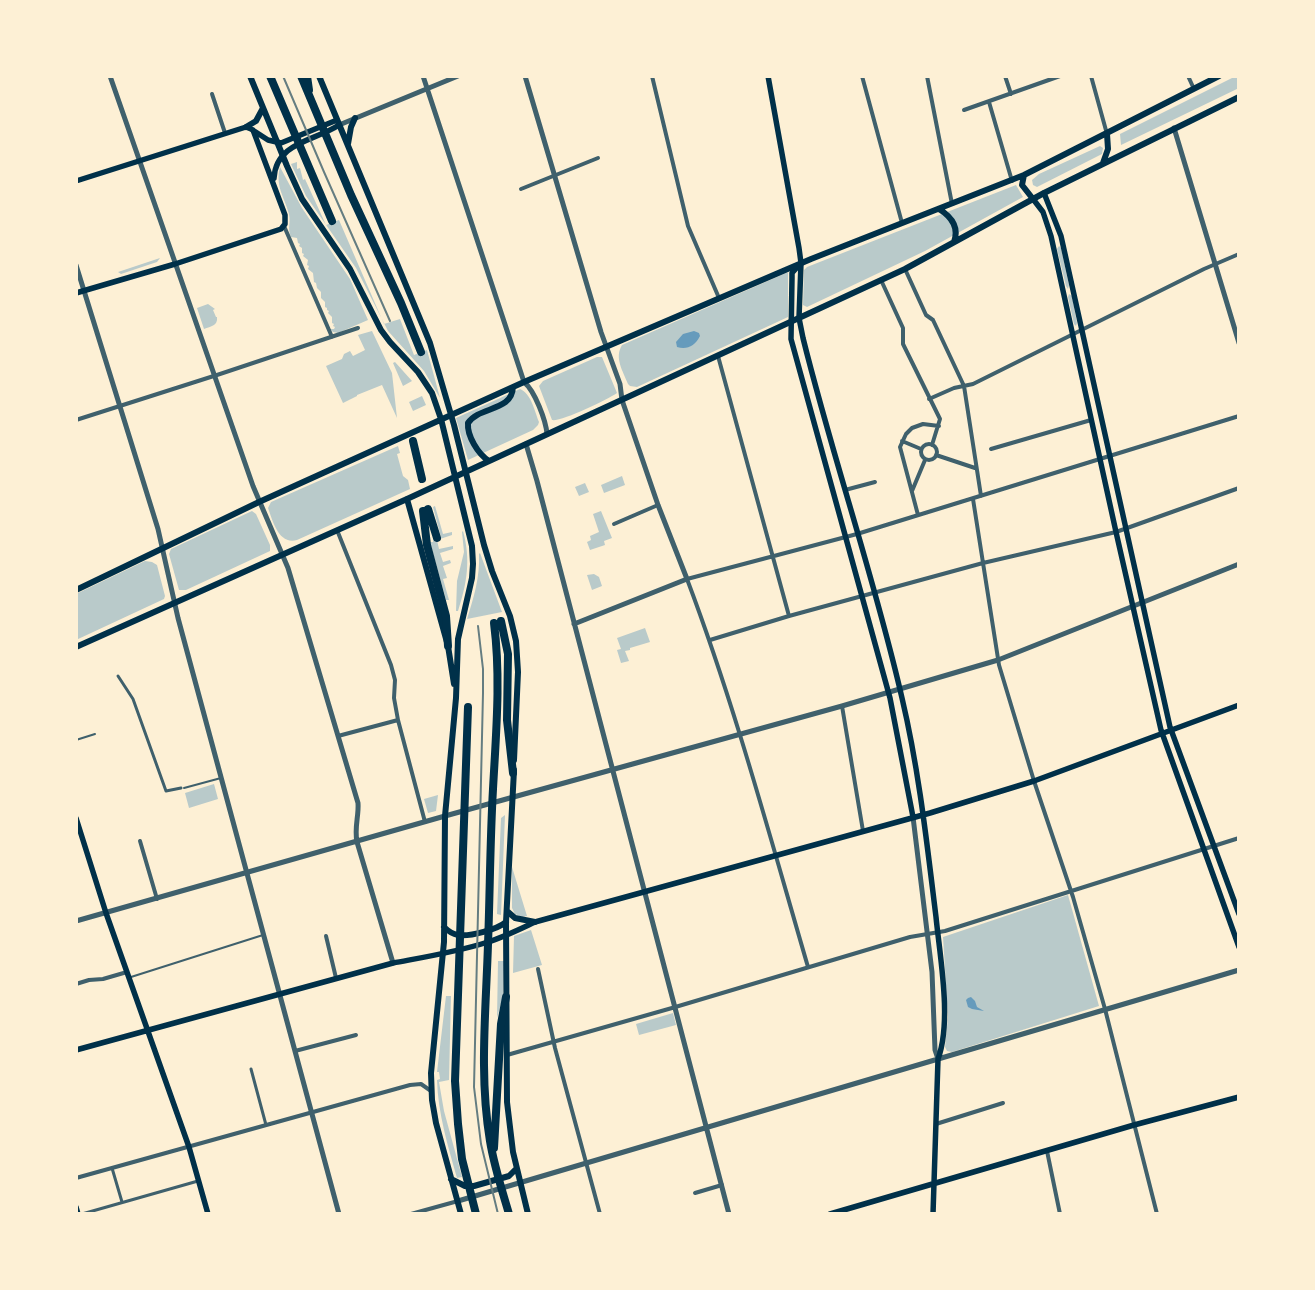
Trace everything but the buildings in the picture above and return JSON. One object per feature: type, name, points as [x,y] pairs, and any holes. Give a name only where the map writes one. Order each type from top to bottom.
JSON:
[{"type":"highway","points":[[270,76],[332,222]]},
{"type":"highway","points":[[300,76],[350,195],[402,303],[421,352]]},
{"type":"highway","points":[[307,76],[310,99]]},
{"type":"highway","points":[[413,441],[422,479]]},
{"type":"highway","points":[[437,538],[426,510],[427,545],[444,606],[448,646]]},
{"type":"highway","points":[[509,1214],[494,1162],[486,1112],[483,1064],[498,686],[497,622],[508,654],[507,726],[514,772]]},
{"type":"highway","points":[[468,707],[455,1081],[462,1159],[476,1214]]},
{"type":"highway","points":[[494,1162],[502,1014],[506,997]]},
{"type":"main road","points":[[250,76],[298,192],[350,269],[381,330],[427,384],[441,419],[472,546],[471,584],[458,638],[456,698],[445,816],[443,954],[431,1063],[431,1092],[436,1123],[451,1179],[460,1200],[461,1214]]},
{"type":"main road","points":[[318,76],[423,323],[451,415],[486,554],[515,635],[518,680],[514,772],[509,798],[507,910],[503,936],[508,1118],[517,1184],[528,1214]]},
{"type":"main road","points":[[768,76],[801,263],[799,318],[804,344],[900,689],[924,815],[943,991],[944,1024],[943,1043],[938,1059],[933,1214]]},
{"type":"main road","points":[[76,590],[259,502],[524,382],[801,263],[1024,175],[1219,76]]},
{"type":"main road","points":[[76,647],[406,499],[905,269],[1044,193],[1239,97]]},
{"type":"main road","points":[[76,181],[246,127],[256,121],[263,108]]},
{"type":"main road","points":[[348,145],[351,127],[355,118]]},
{"type":"main road","points":[[274,183],[275,169],[282,155],[290,148],[338,122]]},
{"type":"main road","points":[[246,127],[264,138],[277,143],[287,142],[330,127]]},
{"type":"main road","points":[[76,293],[276,232],[284,226],[285,215],[253,130]]},
{"type":"main road","points":[[1102,164],[1108,149],[1107,134]]},
{"type":"main road","points":[[1024,175],[1023,185],[1040,207],[1045,217],[1162,734],[1239,947]]},
{"type":"main road","points":[[1044,193],[1059,230],[1074,290],[1172,731],[1239,914]]},
{"type":"main road","points":[[939,208],[954,223],[956,231],[954,242]]},
{"type":"main road","points":[[801,263],[792,273],[790,334],[888,692],[913,817]]},
{"type":"main road","points":[[1063,293],[1074,290]]},
{"type":"main road","points":[[489,461],[481,455],[477,448],[468,429],[468,423],[476,416],[507,402],[513,393],[513,387]]},
{"type":"main road","points":[[406,499],[448,646],[456,698]]},
{"type":"main road","points":[[76,1050],[393,963],[452,952],[503,936],[535,922],[924,815],[1034,781],[1239,705]]},
{"type":"main road","points":[[76,818],[106,913],[189,1147],[208,1214]]},
{"type":"main road","points":[[1223,902],[1233,898]]},
{"type":"main road","points":[[507,910],[515,918],[535,922]]},
{"type":"main road","points":[[444,926],[453,934],[467,934],[498,927],[506,922]]},
{"type":"main road","points":[[830,1214],[1134,1125],[1239,1097]]},
{"type":"main road","points":[[451,1179],[467,1187],[510,1176],[516,1169]]},
{"type":"main road","points":[[76,1207],[80,1214]]},
{"type":"street","points":[[110,76],[259,502],[282,555],[358,803],[355,833],[393,963]]},
{"type":"street","points":[[423,76],[524,382],[530,388],[544,420],[546,434]]},
{"type":"street","points":[[338,122],[355,118],[458,76]]},
{"type":"street","points":[[525,76],[620,386],[622,400],[658,505],[710,640],[740,733],[808,967]]},
{"type":"street","points":[[652,76],[688,226],[718,298]]},
{"type":"street","points":[[862,76],[902,223]]},
{"type":"street","points":[[927,76],[952,204]]},
{"type":"street","points":[[1005,76],[1010,94]]},
{"type":"street","points":[[964,110],[1060,76]]},
{"type":"street","points":[[1091,76],[1107,134]]},
{"type":"street","points":[[1188,76],[1194,89]]},
{"type":"street","points":[[212,94],[225,134]]},
{"type":"street","points":[[989,102],[1012,180]]},
{"type":"street","points":[[1174,128],[1239,343]]},
{"type":"street","points":[[521,189],[598,158]]},
{"type":"street","points":[[284,226],[332,337]]},
{"type":"street","points":[[929,399],[954,388],[973,384],[1239,254]]},
{"type":"street","points":[[76,265],[158,530],[174,603],[338,1214]]},
{"type":"street","points":[[905,269],[926,315],[933,320],[964,386],[975,468],[981,496]]},
{"type":"street","points":[[881,280],[903,328],[903,344],[940,419],[932,445]]},
{"type":"street","points":[[76,420],[358,328]]},
{"type":"street","points":[[718,356],[789,616]]},
{"type":"street","points":[[574,624],[687,579],[857,534],[1239,416]]},
{"type":"street","points":[[990,449],[1091,420]]},
{"type":"street","points":[[918,515],[900,447],[906,434],[917,426],[922,424],[939,426]]},
{"type":"street","points":[[902,440],[921,450]]},
{"type":"street","points":[[526,444],[676,1007],[729,1214]]},
{"type":"street","points":[[921,450],[927,445],[932,445]]},
{"type":"street","points":[[925,460],[932,460],[936,455],[935,448],[932,445]]},
{"type":"street","points":[[921,450],[925,460]]},
{"type":"street","points":[[936,455],[975,468]]},
{"type":"street","points":[[912,491],[925,460]]},
{"type":"street","points":[[845,490],[875,482]]},
{"type":"street","points":[[710,640],[789,616],[983,563],[1116,532],[1239,488]]},
{"type":"street","points":[[973,498],[998,660],[1034,781],[1071,890],[1105,1009],[1157,1214]]},
{"type":"street","points":[[614,524],[658,505]]},
{"type":"street","points":[[337,530],[390,659],[394,676],[393,692],[398,720],[425,822]]},
{"type":"street","points":[[76,921],[457,812],[842,706],[998,660],[1239,564]]},
{"type":"street","points":[[118,676],[133,699],[166,791],[182,788]]},
{"type":"street","points":[[842,706],[863,832]]},
{"type":"street","points":[[338,736],[398,720]]},
{"type":"street","points":[[913,817],[928,934],[935,1013],[935,1050],[938,1059]]},
{"type":"street","points":[[507,1055],[554,1043],[910,937],[937,932],[1239,838]]},
{"type":"street","points":[[140,841],[157,898]]},
{"type":"street","points":[[326,936],[336,978]]},
{"type":"street","points":[[538,969],[554,1043],[600,1214]]},
{"type":"street","points":[[410,1214],[1239,970]]},
{"type":"street","points":[[76,984],[89,980],[128,975]]},
{"type":"street","points":[[295,1052],[356,1035]]},
{"type":"street","points":[[251,1069],[266,1125]]},
{"type":"street","points":[[76,1178],[414,1084],[424,1085],[431,1092]]},
{"type":"street","points":[[936,1124],[1003,1103]]},
{"type":"street","points":[[1047,1151],[1060,1214]]},
{"type":"street","points":[[112,1168],[122,1202]]},
{"type":"street","points":[[80,1214],[198,1181]]},
{"type":"street","points":[[695,1193],[722,1185]]},
{"type":"lane","points":[[76,740],[95,734]]},
{"type":"lane","points":[[182,788],[221,778]]},
{"type":"lane","points":[[128,975],[263,935]]},
{"type":"shaded area","points":[[1239,76],[1239,88],[1121,145],[1120,134]]},
{"type":"shaded area","points":[[1100,146],[1103,148],[1102,154],[1037,187],[1033,185],[1032,180],[1039,174]]},
{"type":"shaded area","points":[[297,162],[297,169],[300,168],[303,180],[305,179],[326,224],[306,196],[291,164]]},
{"type":"shaded area","points":[[280,167],[302,208],[350,279],[368,320],[338,333],[330,329],[335,327],[332,323],[332,317],[328,313],[325,302],[321,298],[321,292],[314,282],[313,273],[308,269],[308,260],[303,256],[302,248],[299,246],[297,238],[291,237],[290,234],[289,214],[279,185]]},
{"type":"shaded area","points":[[1016,185],[1023,197],[925,251],[807,307],[803,305],[804,270],[807,267]]},
{"type":"shaded area","points":[[339,220],[381,318],[356,268],[326,225]]},
{"type":"shaded area","points":[[1059,246],[1069,285],[1068,289],[1057,249]]},
{"type":"shaded area","points":[[160,258],[157,262],[121,274],[118,272]]},
{"type":"shaded area","points":[[788,273],[788,317],[637,387],[628,384],[619,360],[622,345]]},
{"type":"shaded area","points":[[1069,294],[1072,296],[1076,326],[1068,297]]},
{"type":"shaded area","points":[[208,304],[215,309],[213,310],[217,320],[214,325],[204,329],[197,308]]},
{"type":"shaded area","points":[[400,319],[414,355],[427,350],[440,398],[424,371],[384,324]]},
{"type":"shaded area","points":[[372,331],[392,373],[397,418],[382,385],[343,403],[326,366],[342,359],[344,354],[350,351],[353,356],[365,350],[358,335]]},
{"type":"shaded area","points":[[597,357],[602,357],[617,393],[574,414],[552,420],[539,386],[543,381]]},
{"type":"shaded area","points":[[395,362],[412,381],[403,386],[393,363]]},
{"type":"shaded area","points":[[520,389],[530,399],[539,422],[538,425],[533,430],[468,460],[456,418]]},
{"type":"shaded area","points":[[422,396],[426,405],[413,411],[409,402]]},
{"type":"shaded area","points":[[398,446],[400,453],[397,454],[403,476],[408,480],[410,489],[297,540],[291,541],[281,536],[268,508],[271,502]]},
{"type":"shaded area","points":[[622,476],[625,485],[604,493],[601,485]]},
{"type":"shaded area","points":[[585,483],[589,492],[579,496],[575,487]]},
{"type":"shaded area","points":[[435,506],[443,534],[452,532],[452,535],[437,540],[439,549],[453,546],[453,549],[440,553],[443,562],[450,560],[451,563],[443,566],[447,578],[443,579],[449,600],[446,600],[430,542],[441,537],[433,507]]},
{"type":"shaded area","points":[[252,511],[256,514],[270,545],[270,551],[186,590],[179,590],[169,554],[171,549]]},
{"type":"shaded area","points":[[601,511],[612,538],[604,541],[605,545],[590,550],[587,542],[591,540],[590,536],[599,532],[593,514]]},
{"type":"shaded area","points":[[463,531],[467,552],[467,571],[461,601],[458,611],[456,611],[457,581],[464,552]]},
{"type":"shaded area","points":[[480,553],[502,612],[467,619],[476,587]]},
{"type":"shaded area","points":[[145,561],[157,565],[165,596],[164,599],[76,640],[76,594]]},
{"type":"shaded area","points":[[594,574],[599,577],[602,586],[592,590],[587,575]]},
{"type":"shaded area","points":[[645,628],[650,642],[625,651],[629,661],[621,663],[617,650],[621,649],[617,638]]},
{"type":"shaded area","points":[[214,784],[218,799],[189,808],[185,793]]},
{"type":"shaded area","points":[[438,795],[436,811],[428,813],[424,799]]},
{"type":"shaded area","points":[[505,815],[501,915],[497,914],[501,818]]},
{"type":"shaded area","points":[[512,867],[527,916],[522,917],[515,914],[512,908]]},
{"type":"shaded area","points":[[1068,895],[1099,1006],[952,1052],[947,1051],[945,1047],[948,1017],[943,937]]},
{"type":"shaded area","points":[[531,930],[542,965],[513,973],[514,936]]},
{"type":"shaded area","points":[[498,961],[504,961],[503,996],[497,1018]]},
{"type":"shaded area","points":[[446,996],[451,996],[449,1080],[439,1082],[444,1111],[462,1177],[457,1178],[441,1118],[437,1080],[440,1079],[439,1072],[437,1072]]},
{"type":"shaded area","points":[[673,1013],[676,1025],[639,1035],[636,1024]]},
{"type":"water","points":[[694,331],[699,333],[700,336],[696,342],[687,347],[677,347],[676,342],[683,334]]},
{"type":"water","points":[[971,997],[977,1007],[984,1011],[968,1007],[966,1000]]},
{"type":"railway","points":[[283,76],[390,321]]},
{"type":"railway","points":[[478,626],[483,669],[483,693],[474,1087],[481,1144],[498,1214]]}]
